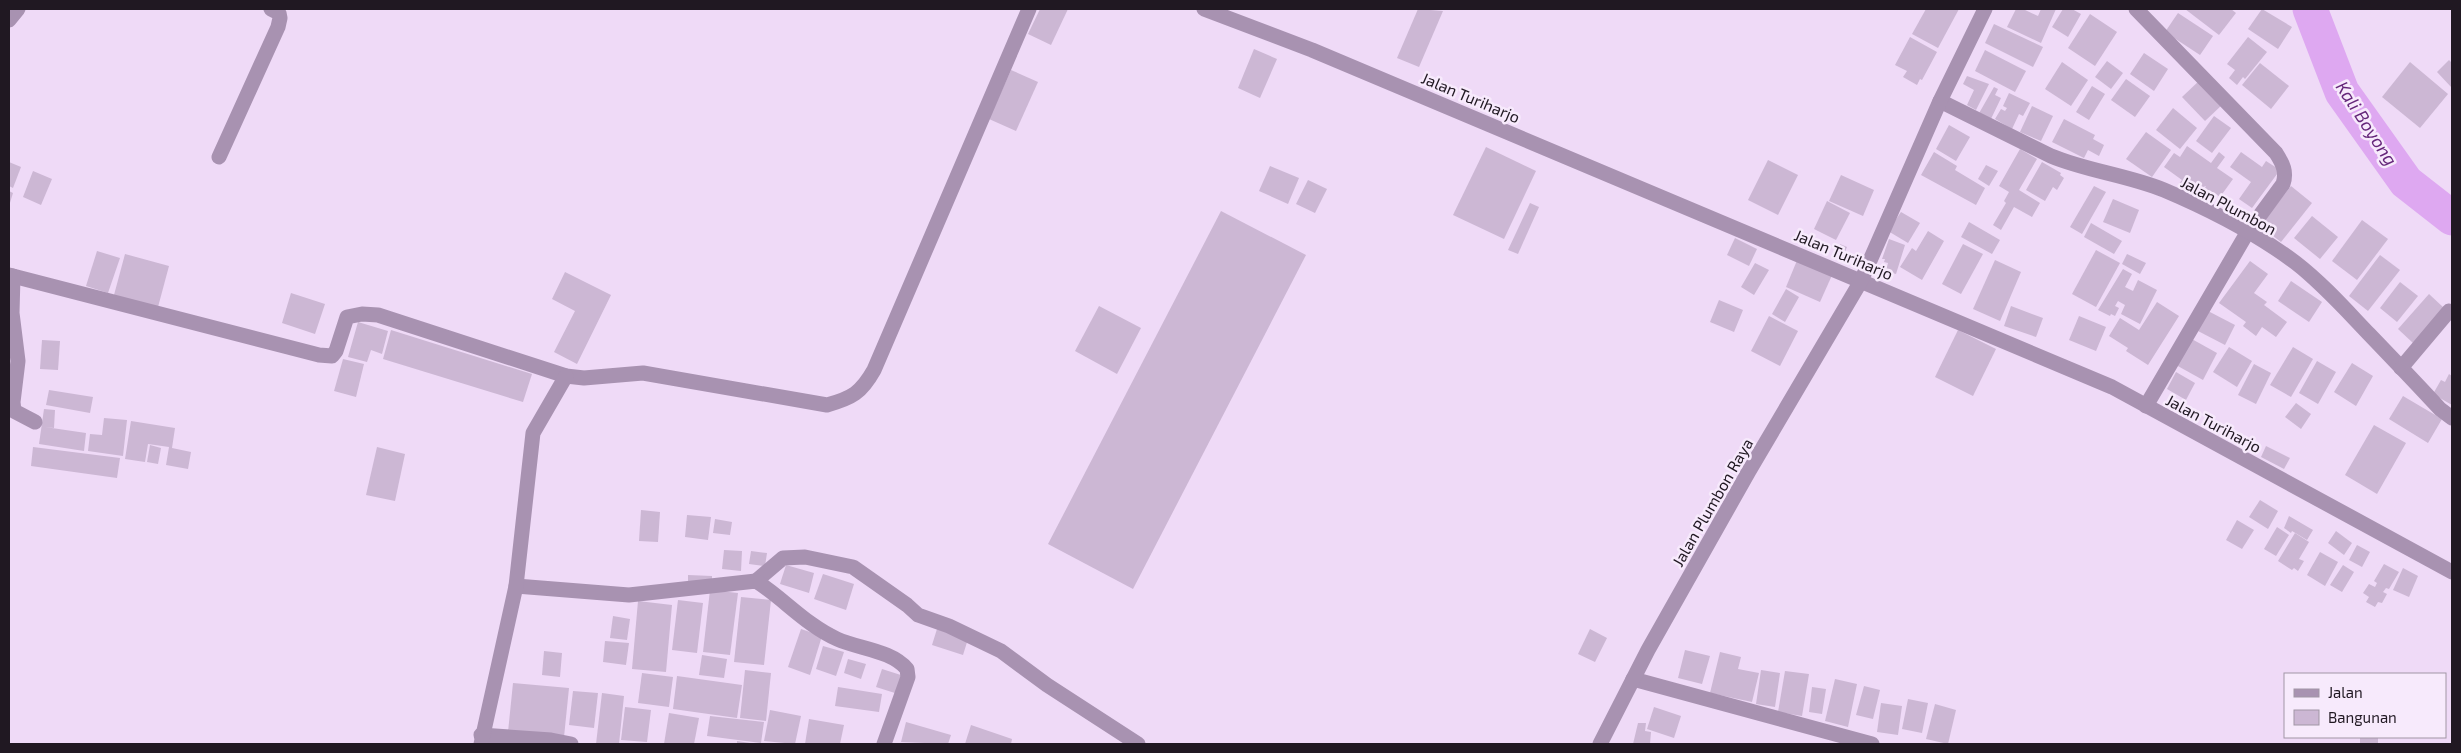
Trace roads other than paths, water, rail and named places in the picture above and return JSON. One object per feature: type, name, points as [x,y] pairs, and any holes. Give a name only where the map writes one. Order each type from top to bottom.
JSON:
[{"type":"street","points":[[9,20],[18,9]]},
{"type":"street","points":[[219,157],[278,27],[279,13],[271,9]]},
{"type":"street","points":[[35,422],[14,411],[13,402],[18,361],[12,313],[11,276],[319,355],[332,356],[336,350],[347,317],[362,314],[378,315],[566,376],[584,378],[643,373],[827,405],[853,396],[864,387],[874,370],[1029,9]]},
{"type":"street","name":"Jalan Turiharjo","points":[[1204,9],[1312,50],[2112,387],[2452,572]]},
{"type":"street","name":"Jalan Plumbon Raya","points":[[1600,744],[1633,679],[1749,471],[1861,280],[1940,101],[1985,9]]},
{"type":"street","points":[[2136,9],[2276,153],[2282,162],[2285,176],[2283,184],[2247,232],[2146,406]]},
{"type":"street","name":"Jalan Plumbon","points":[[1940,101],[2051,156],[2068,163],[2125,176],[2161,189],[2202,206],[2247,232],[2296,263],[2321,284],[2401,368],[2452,418]]},
{"type":"street","points":[[2401,368],[2449,311]]},
{"type":"street","points":[[566,376],[534,433],[516,586],[481,740],[550,740],[570,744]]},
{"type":"street","points":[[516,586],[629,595],[756,581],[784,558],[805,557],[854,567],[908,605],[918,615],[949,626],[1001,651],[1047,685],[1138,744]]},
{"type":"street","points":[[756,581],[807,622],[837,639],[892,658],[907,669],[908,677],[884,744]]},
{"type":"street","points":[[1633,679],[1872,744]]},
{"type":"waterway","name":"Kali Boyong","points":[[2310,9],[2342,92],[2406,182],[2452,218]]}]
